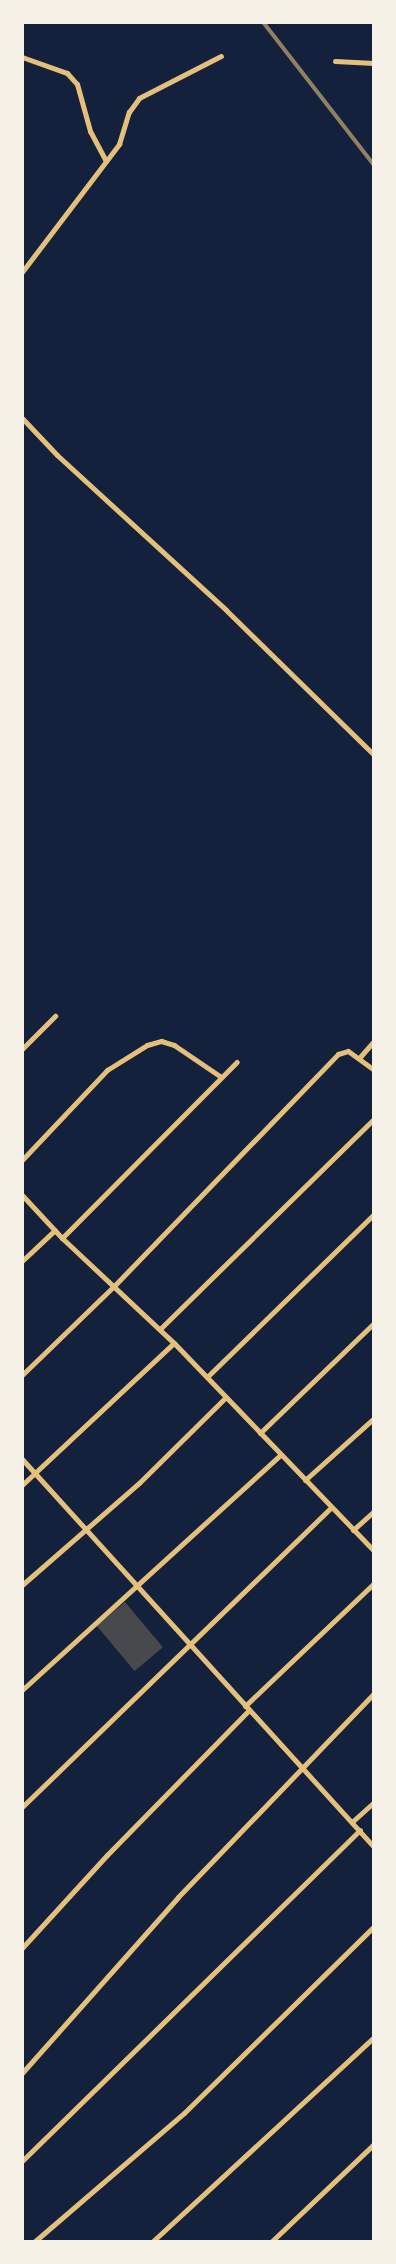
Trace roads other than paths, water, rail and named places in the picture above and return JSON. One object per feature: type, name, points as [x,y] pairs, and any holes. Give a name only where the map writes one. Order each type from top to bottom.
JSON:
[{"type":"street","points":[[22,56],[67,73],[77,84],[90,131],[106,161]]},
{"type":"street","points":[[22,272],[119,144],[129,112],[139,98],[221,56]]},
{"type":"street","points":[[335,61],[374,63]]},
{"type":"street","points":[[22,418],[56,455],[226,610],[374,754]]},
{"type":"street","points":[[22,1048],[55,1016]]},
{"type":"street","points":[[22,1160],[107,1070],[147,1046],[161,1041],[174,1045],[221,1077]]},
{"type":"street","points":[[360,1058],[374,1041]]},
{"type":"street","points":[[22,1375],[114,1286],[338,1054],[348,1051],[374,1070]]},
{"type":"street","points":[[62,1238],[237,1062]]},
{"type":"street","points":[[160,1329],[374,1120]]},
{"type":"street","points":[[22,1195],[62,1238],[174,1343],[374,1551]]},
{"type":"street","points":[[207,1377],[374,1214]]},
{"type":"street","points":[[22,1261],[54,1230]]},
{"type":"street","points":[[260,1433],[374,1323]]},
{"type":"street","points":[[22,1485],[174,1343]]},
{"type":"street","points":[[22,1585],[139,1483],[226,1397]]},
{"type":"street","points":[[305,1480],[374,1418]]},
{"type":"street","points":[[22,1690],[138,1587],[280,1455]]},
{"type":"street","points":[[22,1459],[301,1768],[353,1822],[374,1848]]},
{"type":"street","points":[[22,1807],[331,1508]]},
{"type":"street","points":[[353,1530],[374,1511]]},
{"type":"street","points":[[22,1948],[107,1855],[247,1708],[374,1583]]},
{"type":"street","points":[[22,2073],[178,1897],[374,1694]]},
{"type":"street","points":[[353,1822],[374,1802]]},
{"type":"street","points":[[22,2161],[360,1830]]},
{"type":"street","points":[[34,2242],[184,2113],[374,1926]]},
{"type":"street","points":[[152,2242],[374,2038]]},
{"type":"street","points":[[271,2242],[374,2144]]},
{"type":"railway","points":[[263,22],[374,165]]}]
